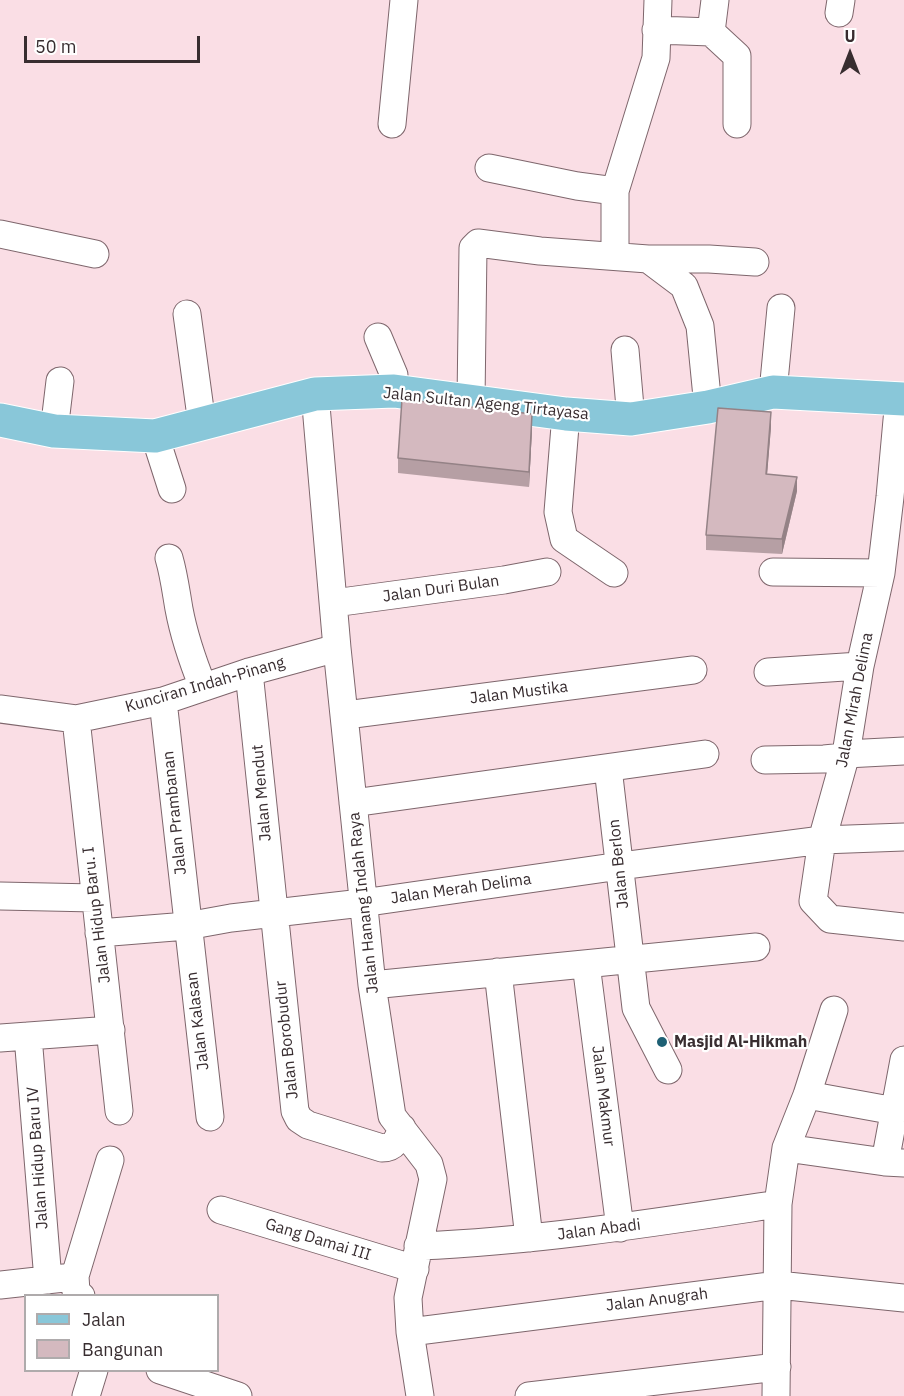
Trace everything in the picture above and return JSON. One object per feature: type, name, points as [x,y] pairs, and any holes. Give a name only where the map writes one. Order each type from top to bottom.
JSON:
[{"type":"main road","name":"Jalan Sultan Ageng Tirtayasa","points":[[0,420],[54,431],[155,436],[298,398],[394,391],[566,414],[631,419],[708,407],[773,392],[901,399]]},
{"type":"street","points":[[392,124],[404,0]]},
{"type":"street","points":[[615,256],[615,191],[656,58],[658,0]]},
{"type":"street","points":[[711,32],[715,0]]},
{"type":"street","points":[[656,30],[711,32],[737,56],[737,124]]},
{"type":"street","points":[[489,168],[577,186],[615,191]]},
{"type":"street","points":[[0,234],[95,254]]},
{"type":"street","points":[[471,401],[474,245],[478,243],[540,251],[648,259],[755,262]]},
{"type":"street","points":[[648,259],[684,286],[700,326],[708,407]]},
{"type":"street","points":[[773,392],[782,309]]},
{"type":"street","points":[[188,314],[202,424]]},
{"type":"street","points":[[378,337],[394,375],[394,391]]},
{"type":"street","points":[[625,350],[631,419]]},
{"type":"street","points":[[54,431],[60,381]]},
{"type":"street","name":"Jalan Hanang Indah Raya","points":[[298,398],[334,603],[362,903],[392,1116],[429,1164],[433,1179],[408,1298],[410,1332],[420,1396]]},
{"type":"street","name":"Jalan Mirah Delima","points":[[901,399],[881,573],[860,666],[845,756],[822,840],[813,901],[830,919],[904,927]]},
{"type":"street","points":[[566,414],[558,512],[564,539],[614,573]]},
{"type":"street","points":[[155,436],[172,489]]},
{"type":"street","points":[[169,558],[188,648],[202,687]]},
{"type":"street","name":"Jalan Duri Bulan","points":[[334,603],[547,572]]},
{"type":"street","points":[[773,572],[881,573]]},
{"type":"street","name":"Kunciran Indah-Pinang","points":[[0,709],[76,719],[163,701],[249,672],[337,648]]},
{"type":"street","points":[[768,672],[860,666]]},
{"type":"street","name":"Jalan Mustika","points":[[346,715],[693,670]]},
{"type":"street","name":"Jalan Mendut","points":[[249,672],[274,913]]},
{"type":"street","name":"Jalan Prambanan","points":[[163,701],[188,926]]},
{"type":"street","name":"Jalan Hidup Baru. I","points":[[76,719],[118,1111]]},
{"type":"street","points":[[765,760],[824,759],[904,751]]},
{"type":"street","points":[[353,804],[705,754]]},
{"type":"street","name":"Jalan Berlon","points":[[608,768],[636,1008],[668,1070]]},
{"type":"street","name":"Jalan Merah Delima","points":[[99,933],[188,926],[822,840],[904,837]]},
{"type":"street","points":[[0,896],[94,898]]},
{"type":"street","name":"Jalan Borobudur","points":[[274,913],[295,1111],[299,1119],[308,1125],[382,1148],[389,1148],[395,1144],[402,1128]]},
{"type":"street","name":"Jalan Kalasan","points":[[188,926],[210,1117]]},
{"type":"street","points":[[372,985],[756,947]]},
{"type":"street","name":"Jalan Makmur","points":[[586,964],[620,1228]]},
{"type":"street","points":[[498,972],[529,1238]]},
{"type":"street","points":[[776,1396],[778,1204],[786,1148],[807,1095],[834,1010]]},
{"type":"street","points":[[0,1038],[111,1030]]},
{"type":"street","name":"Jalan Hidup Baru IV","points":[[28,1035],[48,1280]]},
{"type":"street","points":[[786,1148],[894,1163],[895,1111],[904,1060]]},
{"type":"street","points":[[807,1095],[895,1111]]},
{"type":"street","points":[[0,1285],[48,1280],[78,1286],[110,1160]]},
{"type":"street","name":"Jalan Abadi","points":[[417,1257],[529,1238],[620,1228],[778,1204]]},
{"type":"street","name":"Gang Damai III","points":[[221,1210],[417,1257]]},
{"type":"street","name":"Jalan Anugrah","points":[[410,1332],[778,1285],[904,1298]]},
{"type":"street","points":[[529,1396],[777,1367]]},
{"type":"street","points":[[86,1396],[94,1372]]},
{"type":"street","points":[[163,1372],[238,1396]]},
{"type":"building","points":[[402,399],[532,414],[529,472],[398,458]]},
{"type":"building","points":[[718,408],[771,412],[766,474],[797,477],[782,539],[706,535]]},
{"type":"place","name":"Masjid Al-Hikmah","points":[[662,1042]]}]
